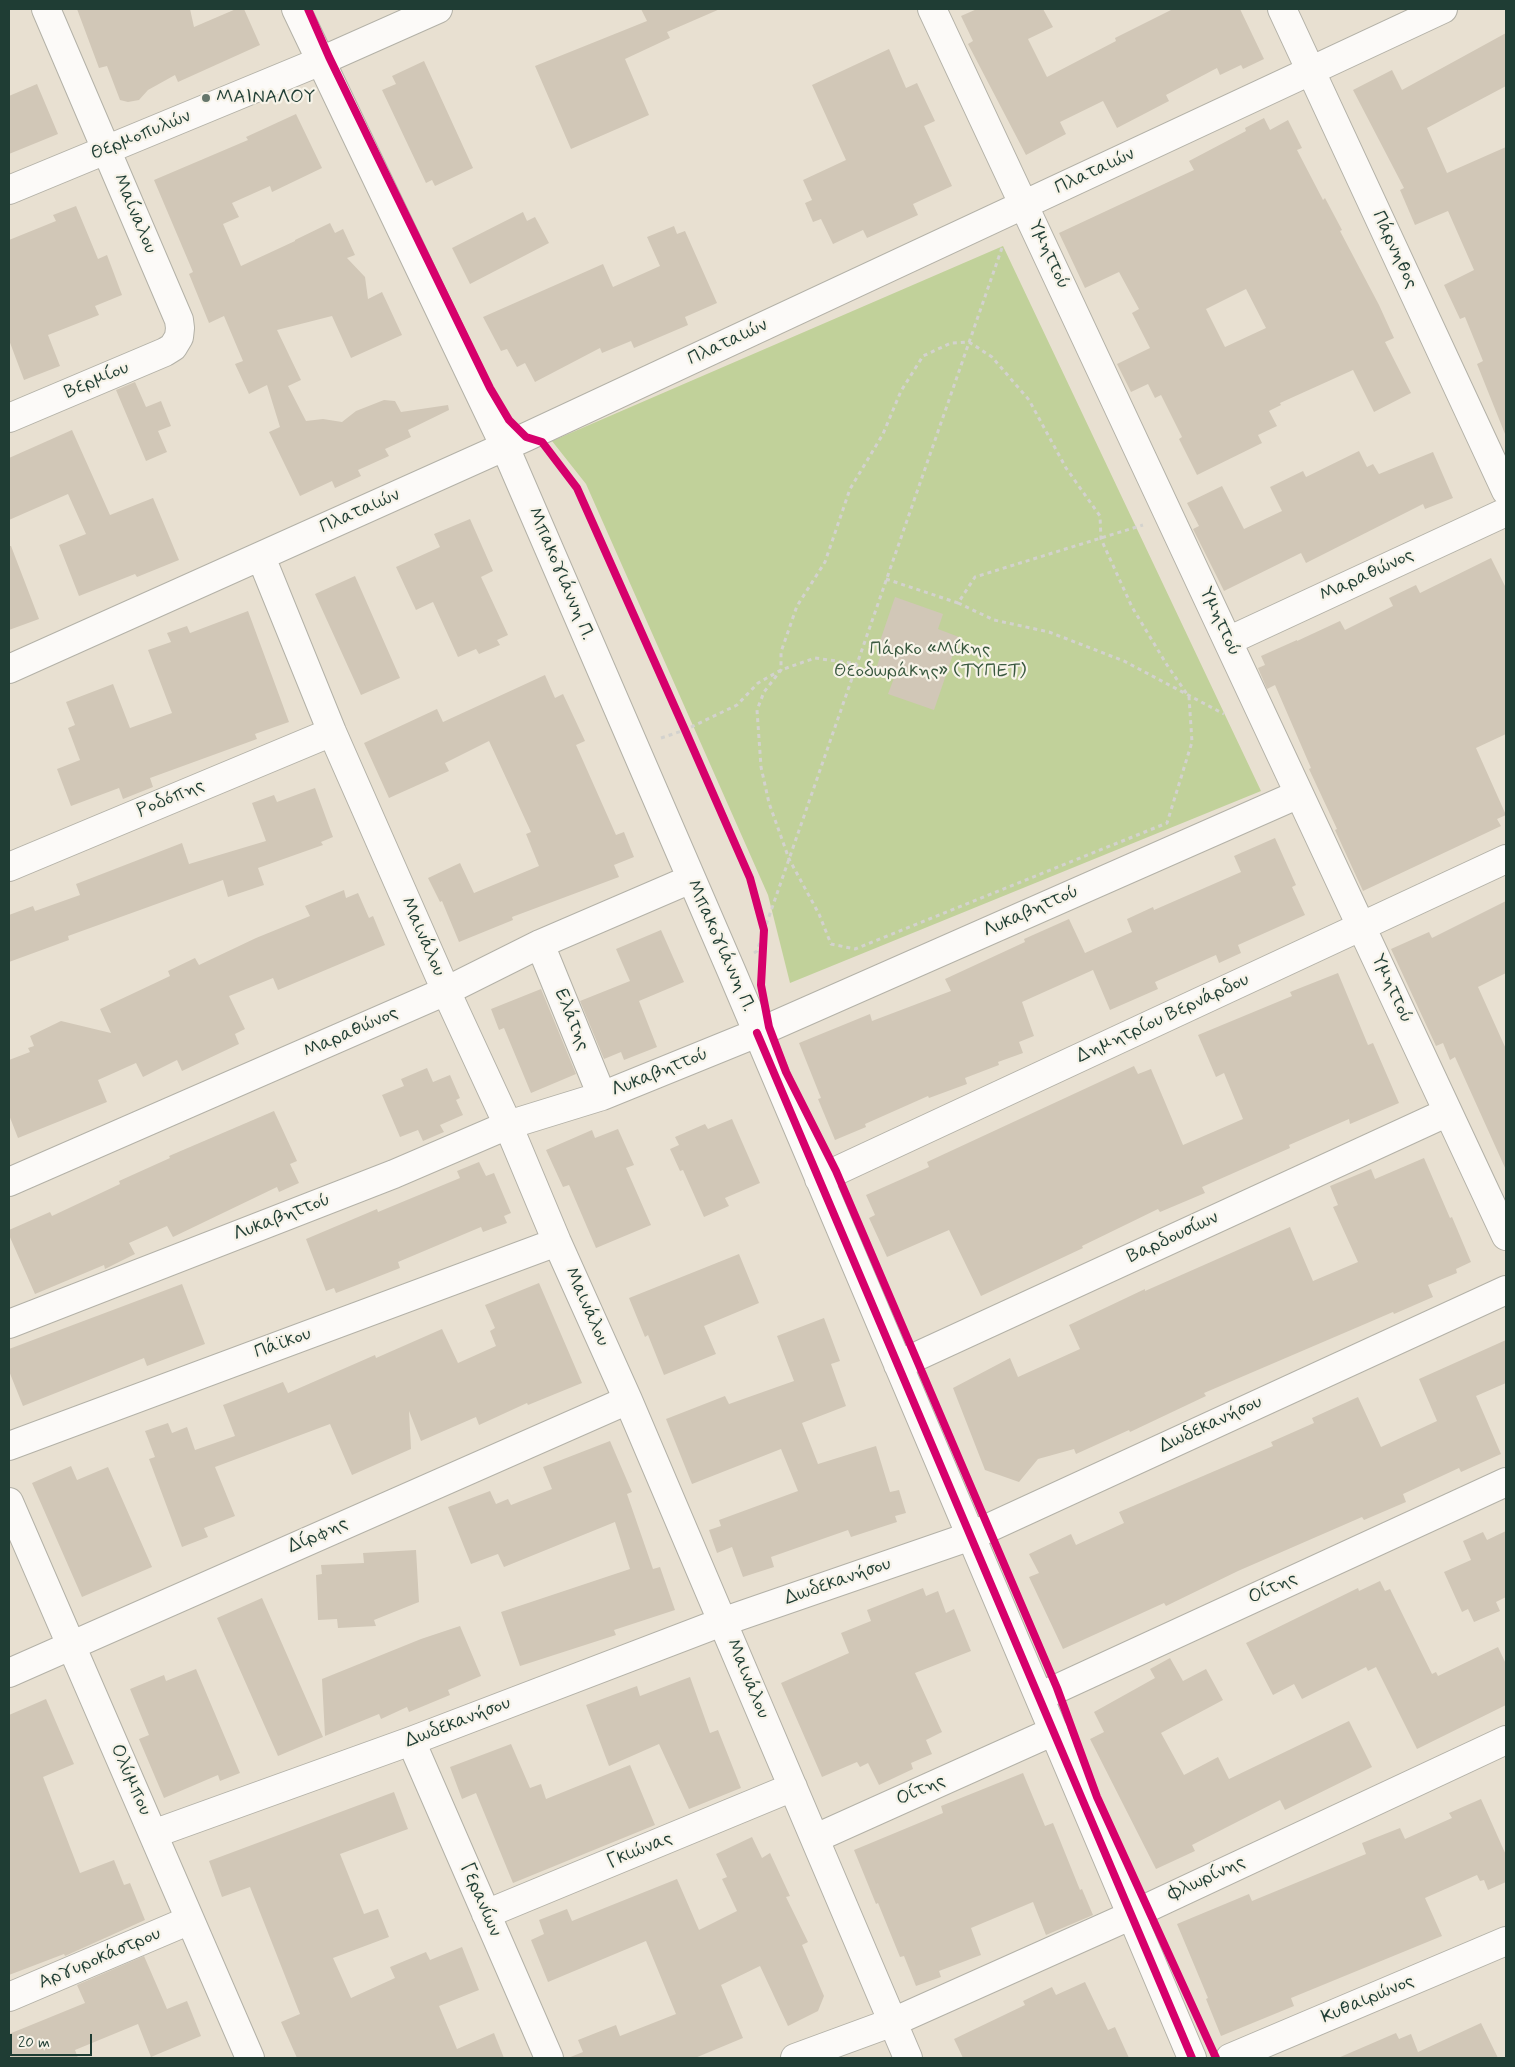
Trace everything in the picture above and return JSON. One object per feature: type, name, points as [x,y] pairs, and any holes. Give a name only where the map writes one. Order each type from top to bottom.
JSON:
[{"type":"street","name":"Μαίναλου","points":[[46,9],[179,320],[179,337]]},
{"type":"street","name":"Μπακογιάννη Π.","points":[[296,9],[504,447],[758,1033],[1192,2058]]},
{"type":"street","name":"Θερμοπυλών","points":[[9,190],[321,61],[438,9]]},
{"type":"street","name":"Υμηττού","points":[[932,9],[1506,1236]]},
{"type":"street","name":"Πάρνηθος","points":[[1282,9],[1506,492]]},
{"type":"street","name":"Πλαταιών","points":[[9,669],[504,447],[1443,9]]},
{"type":"street","name":"Βερμίου","points":[[9,418],[166,352],[173,347],[179,337]]},
{"type":"street","name":"Μαραθώνος","points":[[1228,641],[1506,512]]},
{"type":"street","name":"Μαινάλου","points":[[260,557],[332,732],[446,991],[508,1125],[557,1242],[628,1400],[908,2058]]},
{"type":"street","name":"Ροδόπης","points":[[9,867],[332,732]]},
{"type":"street","name":"Λυκαβηττού","points":[[9,1324],[394,1174],[508,1125],[602,1096],[758,1033],[1299,794]]},
{"type":"street","name":"Δημητρίου Βερνάρδου","points":[[819,1179],[1506,859]]},
{"type":"street","name":"Μαραθώνος","points":[[9,1182],[446,991],[540,944],[691,879]]},
{"type":"street","name":"Ελάτης","points":[[540,944],[602,1096]]},
{"type":"street","name":"Βαρδουσίων","points":[[898,1365],[1448,1112]]},
{"type":"street","name":"Πάϊκου","points":[[9,1446],[557,1242]]},
{"type":"street","name":"Δωδεκανήσου","points":[[153,1834],[411,1741],[722,1622],[971,1536],[1506,1290]]},
{"type":"street","name":"Δίρφης","points":[[9,1673],[628,1400]]},
{"type":"street","name":"Οίτης","points":[[1039,1697],[1506,1482]]},
{"type":"street","name":"Ολύμπου","points":[[9,1502],[250,2058]]},
{"type":"street","name":"Οίτης","points":[[816,1838],[1054,1731]]},
{"type":"street","name":"Φλωρίνης","points":[[795,2058],[893,2022],[1132,1915],[1506,1740]]},
{"type":"street","name":"Γερανίων","points":[[411,1741],[549,2058]]},
{"type":"street","name":"Γκιώνας","points":[[486,1914],[793,1788]]},
{"type":"street","name":"Αργυροκάστρου","points":[[9,1997],[190,1920]]},
{"type":"street","name":"Κυθαιρώνος","points":[[1230,2058],[1506,1941]]},
{"type":"path","points":[[731,970],[757,951],[1003,246],[1024,205]]},
{"type":"path","points":[[969,342],[992,357],[1029,400],[1066,468],[1100,516],[1101,539],[1132,607],[1189,697],[1192,742],[1167,823],[855,950],[831,944],[819,914],[789,860],[768,803],[761,767],[756,710],[764,692],[781,670],[781,652],[797,606],[825,562],[850,490],[883,434],[901,391],[923,356],[951,343],[969,342]]},
{"type":"path","points":[[958,603],[975,577],[1170,516]]},
{"type":"path","points":[[886,580],[958,603],[994,620],[1049,632],[1124,660],[1189,697],[1224,714]]},
{"type":"path","points":[[634,746],[685,730],[737,705],[758,683],[781,670],[815,658],[857,664]]},
{"type":"path","points":[[681,721],[689,739]]},
{"type":"path","points":[[759,913],[764,930],[762,959]]},
{"type":"green space","name":"Πάρκο «Μίκης Θεοδωράκης» (ΤΥΠΕΤ)","points":[[1003,246],[1261,791],[790,983],[768,895],[586,484],[552,441]]},
{"type":"building","points":[[77,9],[190,9],[194,27],[236,9],[244,9],[260,45],[178,82],[175,75],[148,90],[139,100],[128,102],[120,100],[107,66],[99,68]]},
{"type":"building","points":[[641,9],[720,9],[667,32],[670,38],[625,59],[649,115],[571,149],[535,66],[647,21]]},
{"type":"building","points":[[977,9],[1043,9],[1053,27],[1028,39],[1047,77],[1116,41],[1115,38],[1173,9],[1240,9],[1264,59],[1243,69],[1241,65],[1220,75],[1217,68],[1166,95],[1169,101],[1117,128],[1103,101],[1060,122],[1066,134],[1026,155],[968,44],[973,41],[961,16]]},
{"type":"building","points":[[1506,33],[1506,86],[1427,128],[1447,173],[1506,147],[1505,434],[1477,364],[1483,361],[1465,317],[1460,319],[1444,285],[1474,270],[1448,211],[1415,225],[1400,190],[1404,188],[1353,90],[1392,70],[1402,90]]},
{"type":"building","points":[[889,49],[906,88],[917,83],[935,121],[924,126],[952,186],[913,204],[918,215],[867,238],[863,230],[833,244],[821,219],[813,222],[805,203],[812,200],[803,180],[846,160],[812,85]]},
{"type":"building","points":[[424,61],[473,168],[435,186],[432,180],[426,183],[382,90],[396,84],[392,76]]},
{"type":"building","points":[[37,84],[58,134],[9,154],[9,96]]},
{"type":"building","points":[[296,114],[322,168],[272,192],[270,186],[232,203],[239,217],[223,224],[241,266],[330,223],[335,233],[343,229],[355,255],[347,258],[365,277],[368,299],[382,292],[402,335],[351,358],[332,316],[277,330],[301,380],[288,386],[306,421],[323,419],[342,422],[356,411],[384,400],[395,401],[401,412],[448,405],[449,410],[408,430],[411,437],[385,449],[389,456],[358,470],[361,476],[335,488],[332,481],[300,496],[269,432],[280,427],[267,385],[249,394],[235,364],[243,361],[224,316],[209,323],[189,274],[193,272],[154,180],[248,140],[246,137]]},
{"type":"building","points":[[1264,118],[1270,130],[1288,120],[1302,148],[1297,150],[1323,200],[1325,198],[1342,230],[1340,231],[1394,338],[1385,342],[1411,393],[1374,412],[1353,370],[1280,403],[1281,405],[1269,411],[1277,426],[1258,435],[1262,443],[1197,475],[1179,439],[1182,437],[1161,395],[1155,398],[1148,384],[1131,392],[1117,364],[1150,348],[1132,313],[1139,309],[1119,272],[1085,288],[1059,233],[1194,170],[1189,161],[1246,131],[1245,128]],"holes":[[[1246,289],[1266,328],[1225,347],[1206,309]]]},
{"type":"building","points":[[76,206],[98,259],[107,255],[122,295],[95,306],[99,315],[48,335],[60,366],[24,380],[9,340],[9,240],[56,221],[53,215]]},
{"type":"building","points":[[523,212],[527,221],[535,217],[549,243],[470,284],[452,248]]},
{"type":"building","points":[[674,226],[677,234],[685,231],[717,303],[685,317],[688,325],[634,348],[631,341],[602,353],[600,348],[535,382],[525,363],[517,367],[507,349],[501,351],[483,317],[603,264],[613,287],[660,266],[647,237]]},
{"type":"building","points":[[135,382],[146,407],[161,401],[171,426],[158,431],[167,452],[146,461],[116,390]]},
{"type":"building","points":[[72,430],[110,515],[153,498],[179,560],[137,577],[135,574],[79,596],[59,545],[86,534],[68,494],[9,520],[9,458]]},
{"type":"building","points":[[1359,451],[1367,467],[1373,464],[1379,474],[1433,452],[1453,498],[1425,509],[1423,504],[1306,563],[1301,553],[1224,591],[1193,529],[1199,526],[1187,503],[1222,486],[1244,529],[1282,511],[1270,487],[1303,471],[1306,477]]},
{"type":"building","points":[[470,519],[493,571],[481,577],[508,635],[497,640],[500,645],[479,654],[476,649],[458,657],[433,602],[416,610],[396,567],[440,547],[434,534]]},
{"type":"building","points":[[9,546],[11,546],[39,619],[9,630]]},
{"type":"building","points":[[1491,558],[1506,588],[1506,734],[1476,748],[1506,815],[1497,819],[1501,826],[1363,891],[1335,830],[1337,829],[1309,769],[1311,768],[1275,685],[1267,689],[1258,668],[1265,665],[1261,656],[1340,621],[1345,630],[1393,606],[1389,598],[1416,585],[1420,593]]},
{"type":"building","points":[[355,576],[400,678],[361,695],[315,594]]},
{"type":"building","points":[[895,597],[943,614],[938,629],[959,637],[934,710],[888,694],[894,678],[875,672],[882,651],[877,650]]},
{"type":"building","points":[[248,611],[289,722],[255,734],[257,739],[150,778],[153,787],[123,799],[119,788],[71,806],[57,769],[80,760],[68,728],[75,725],[66,702],[113,684],[130,728],[172,713],[148,650],[171,642],[167,633],[187,626],[190,633]]},
{"type":"building","points":[[545,675],[555,698],[563,694],[585,741],[576,745],[616,835],[624,832],[634,857],[614,865],[619,877],[512,917],[513,920],[459,942],[442,901],[440,902],[428,878],[460,863],[474,893],[539,866],[526,834],[531,832],[489,741],[445,763],[449,771],[389,798],[364,743],[437,709],[443,722]]},
{"type":"building","points":[[315,788],[333,837],[321,842],[323,845],[258,868],[264,885],[228,897],[223,880],[68,936],[69,940],[9,962],[9,915],[33,906],[35,911],[80,895],[76,884],[182,843],[189,864],[266,841],[252,803],[274,795],[277,802]]},
{"type":"building","points":[[1275,838],[1296,885],[1292,887],[1305,915],[1238,945],[1241,953],[1219,963],[1216,955],[1155,982],[1158,989],[1110,1010],[1093,970],[1022,1002],[1034,1036],[1019,1042],[1023,1053],[998,1062],[999,1065],[965,1078],[967,1084],[929,1098],[928,1096],[865,1124],[866,1127],[835,1140],[818,1099],[821,1098],[799,1043],[870,1014],[872,1021],[951,991],[945,979],[1025,942],[1024,939],[1069,919],[1085,953],[1132,932],[1127,919],[1153,907],[1154,910],[1241,872],[1234,856]]},
{"type":"building","points":[[344,890],[346,898],[358,893],[369,918],[373,916],[385,945],[278,990],[273,978],[229,996],[245,1029],[235,1034],[239,1044],[182,1071],[177,1060],[143,1077],[136,1063],[98,1080],[107,1102],[18,1138],[9,1115],[9,1060],[30,1052],[28,1048],[34,1046],[30,1036],[61,1021],[111,1033],[100,1009],[170,976],[168,971],[195,958],[199,965],[256,938],[310,916],[305,906]]},
{"type":"building","points":[[1506,901],[1506,973],[1478,987],[1506,1049],[1506,1170],[1455,1057],[1450,1060],[1443,1043],[1436,1046],[1391,949],[1429,932],[1432,938]]},
{"type":"building","points":[[661,930],[684,982],[639,1001],[657,1047],[624,1060],[621,1052],[604,1059],[580,1001],[630,981],[616,949]]},
{"type":"building","points":[[1338,973],[1368,1045],[1373,1043],[1399,1103],[1350,1124],[1349,1119],[1289,1145],[1290,1148],[1202,1187],[1205,1193],[1160,1212],[1158,1209],[1082,1246],[1083,1248],[981,1296],[949,1230],[887,1257],[869,1218],[875,1215],[866,1195],[929,1167],[927,1162],[1134,1066],[1138,1074],[1151,1069],[1183,1145],[1243,1119],[1224,1073],[1216,1077],[1198,1035],[1292,996],[1290,992]]},
{"type":"building","points":[[541,989],[576,1074],[531,1093],[504,1028],[499,1030],[491,1009]]},
{"type":"building","points":[[427,1068],[433,1082],[450,1075],[460,1098],[456,1100],[463,1115],[440,1125],[444,1132],[423,1141],[418,1130],[400,1137],[382,1095],[404,1086],[401,1079]]},
{"type":"building","points":[[274,1111],[297,1161],[290,1164],[299,1183],[279,1192],[277,1187],[173,1237],[167,1226],[129,1243],[135,1254],[105,1269],[104,1265],[35,1294],[9,1235],[9,1230],[50,1212],[52,1216],[120,1184],[119,1181],[170,1158],[169,1156]]},
{"type":"building","points":[[732,1119],[760,1183],[725,1198],[729,1206],[704,1217],[683,1170],[680,1171],[670,1149],[679,1145],[675,1137],[705,1124],[708,1129]]},
{"type":"building","points":[[618,1129],[634,1165],[626,1168],[651,1225],[596,1248],[569,1185],[563,1187],[546,1150],[592,1130],[595,1138]]},
{"type":"building","points":[[1424,1158],[1471,1262],[1456,1269],[1457,1273],[1428,1285],[1433,1297],[1394,1314],[1393,1312],[1204,1393],[1206,1396],[1130,1432],[1129,1430],[1076,1454],[1074,1449],[1038,1459],[1019,1482],[985,1470],[953,1388],[1010,1358],[1018,1377],[1080,1349],[1069,1325],[1145,1289],[1145,1291],[1290,1227],[1313,1281],[1358,1262],[1333,1207],[1338,1205],[1330,1186],[1371,1169],[1375,1179]]},
{"type":"building","points":[[479,1162],[486,1176],[494,1173],[511,1213],[504,1216],[507,1223],[483,1232],[481,1227],[398,1262],[400,1268],[336,1293],[334,1288],[326,1291],[306,1239],[377,1209],[378,1212],[460,1178],[457,1171]]},
{"type":"building","points":[[739,1254],[759,1303],[704,1326],[716,1354],[664,1375],[648,1335],[645,1337],[629,1298]]},
{"type":"building","points":[[539,1283],[582,1383],[528,1405],[527,1403],[479,1425],[476,1417],[421,1441],[409,1411],[411,1449],[352,1475],[330,1424],[215,1467],[235,1516],[204,1528],[208,1537],[182,1547],[149,1459],[155,1457],[145,1431],[168,1423],[172,1433],[187,1427],[195,1450],[235,1436],[223,1405],[283,1382],[288,1393],[375,1355],[376,1358],[442,1329],[458,1363],[496,1346],[490,1331],[495,1328],[485,1305]]},
{"type":"building","points":[[182,1284],[205,1344],[147,1366],[144,1358],[23,1406],[9,1371],[9,1349]]},
{"type":"building","points":[[824,1318],[840,1361],[831,1364],[846,1406],[802,1423],[818,1464],[876,1446],[890,1492],[899,1490],[906,1513],[895,1516],[897,1522],[851,1537],[848,1530],[771,1557],[774,1567],[743,1577],[732,1547],[717,1553],[709,1530],[721,1526],[719,1520],[798,1491],[781,1449],[692,1484],[666,1419],[725,1396],[729,1404],[794,1381],[777,1336]]},
{"type":"building","points":[[1506,1340],[1506,1383],[1476,1396],[1501,1454],[1461,1472],[1459,1468],[1403,1494],[1406,1502],[1364,1520],[1362,1517],[1238,1571],[1166,1606],[1164,1603],[1063,1649],[1029,1577],[1039,1573],[1029,1554],[1071,1534],[1076,1545],[1124,1523],[1119,1512],[1273,1446],[1271,1442],[1314,1423],[1312,1418],[1358,1397],[1381,1447],[1437,1421],[1419,1379]]},
{"type":"building","points":[[610,1441],[632,1492],[627,1494],[653,1569],[660,1567],[675,1610],[614,1630],[616,1635],[520,1666],[501,1612],[630,1569],[615,1522],[504,1567],[498,1554],[471,1564],[448,1507],[490,1491],[496,1504],[508,1499],[511,1505],[552,1489],[543,1467]]},
{"type":"building","points":[[71,1466],[77,1480],[108,1467],[152,1567],[82,1597],[32,1483]]},
{"type":"building","points":[[1506,1531],[1506,1597],[1496,1602],[1500,1611],[1474,1622],[1468,1609],[1462,1612],[1444,1572],[1471,1560],[1463,1541],[1483,1532],[1487,1540]]},
{"type":"building","points":[[416,1550],[419,1602],[374,1620],[376,1626],[338,1628],[337,1619],[318,1620],[316,1575],[322,1574],[321,1565],[364,1563],[363,1553]]},
{"type":"building","points":[[1380,1581],[1385,1591],[1390,1589],[1432,1674],[1436,1672],[1438,1676],[1498,1647],[1506,1664],[1506,1705],[1417,1749],[1376,1667],[1368,1671],[1366,1667],[1302,1699],[1294,1684],[1273,1695],[1246,1643],[1358,1588],[1359,1591]]},
{"type":"building","points":[[923,1588],[926,1596],[938,1591],[946,1613],[954,1609],[971,1651],[915,1673],[942,1732],[926,1740],[932,1754],[911,1763],[913,1769],[879,1785],[868,1763],[860,1767],[857,1762],[822,1777],[781,1683],[849,1653],[841,1633],[871,1621],[867,1610]]},
{"type":"building","points":[[262,1598],[323,1737],[278,1756],[217,1618]]},
{"type":"building","points":[[460,1626],[481,1676],[448,1690],[450,1695],[409,1712],[407,1707],[381,1719],[379,1714],[325,1736],[322,1679],[421,1639]]},
{"type":"building","points":[[1170,1658],[1183,1681],[1206,1669],[1223,1700],[1161,1733],[1184,1775],[1218,1757],[1229,1779],[1349,1721],[1372,1767],[1285,1810],[1280,1800],[1192,1845],[1195,1851],[1156,1869],[1090,1739],[1104,1732],[1094,1712],[1155,1678],[1150,1669]]},
{"type":"building","points":[[196,1669],[240,1773],[220,1781],[218,1775],[164,1798],[139,1739],[149,1735],[130,1689],[164,1675],[166,1681]]},
{"type":"building","points":[[690,1677],[710,1733],[718,1730],[741,1788],[689,1809],[659,1744],[609,1766],[586,1705],[637,1686],[640,1696]]},
{"type":"building","points":[[46,1699],[74,1764],[43,1777],[80,1873],[114,1860],[124,1885],[130,1883],[145,1920],[65,1956],[64,1954],[9,1975],[9,1715]]},
{"type":"building","points":[[511,1744],[530,1788],[541,1784],[546,1799],[630,1765],[655,1825],[513,1883],[476,1793],[462,1799],[450,1767]]},
{"type":"building","points":[[1023,1773],[1045,1826],[1053,1823],[1080,1890],[1082,1889],[1093,1915],[1046,1935],[1033,1902],[971,1928],[981,1955],[939,1971],[941,1977],[916,1986],[904,1956],[900,1957],[854,1850],[943,1813],[941,1806]]},
{"type":"building","points":[[394,1792],[408,1829],[340,1854],[364,1914],[378,1909],[389,1937],[333,1958],[351,1998],[395,1978],[390,1967],[426,1952],[430,1960],[462,1947],[479,1990],[439,2006],[457,2049],[494,2033],[504,2058],[297,2058],[281,2022],[300,2014],[250,1887],[222,1897],[209,1861]]},
{"type":"building","points":[[1481,1799],[1506,1855],[1506,1882],[1488,1890],[1484,1880],[1480,1881],[1477,1875],[1425,1898],[1442,1936],[1291,1998],[1294,2006],[1221,2036],[1206,1999],[1208,1998],[1177,1924],[1249,1894],[1252,1901],[1366,1854],[1362,1843],[1400,1828],[1405,1839],[1452,1818],[1449,1813]]},
{"type":"building","points":[[752,1837],[762,1858],[770,1853],[790,1896],[786,1897],[808,1942],[802,1945],[824,1996],[818,2011],[788,2026],[760,1966],[721,1985],[743,2038],[695,2058],[568,2058],[583,2052],[578,2040],[616,2025],[620,2036],[676,2014],[646,1941],[548,1982],[531,1940],[544,1934],[539,1920],[567,1909],[572,1921],[677,1879],[699,1930],[737,1911],[722,1879],[727,1877],[716,1854]]},
{"type":"building","points":[[144,1956],[167,2009],[187,2001],[201,2036],[151,2057],[138,2024],[75,2050],[78,2058],[9,2058],[9,2034],[85,2003],[77,1985]]},
{"type":"building","points":[[1085,1982],[1108,2030],[1115,2027],[1129,2058],[963,2058],[954,2039],[1025,2005],[1023,2001],[1052,1987],[1056,1995]]},
{"type":"building","points":[[1481,2023],[1498,2058],[1338,2058],[1396,2033],[1399,2039],[1411,2034],[1418,2052]]},
{"type":"cycle path","points":[[308,9],[329,57],[490,388],[509,420],[526,437],[542,442],[577,488],[685,730],[750,878],[764,930],[761,985],[769,1027],[786,1072],[836,1171],[1057,1688],[1097,1797],[1216,2058]]},
{"type":"cycle path","points":[[757,1033],[1192,2058]]},
{"type":"place","name":"ΜΑΙΝΑΛΟΥ","points":[[206,98]]}]
